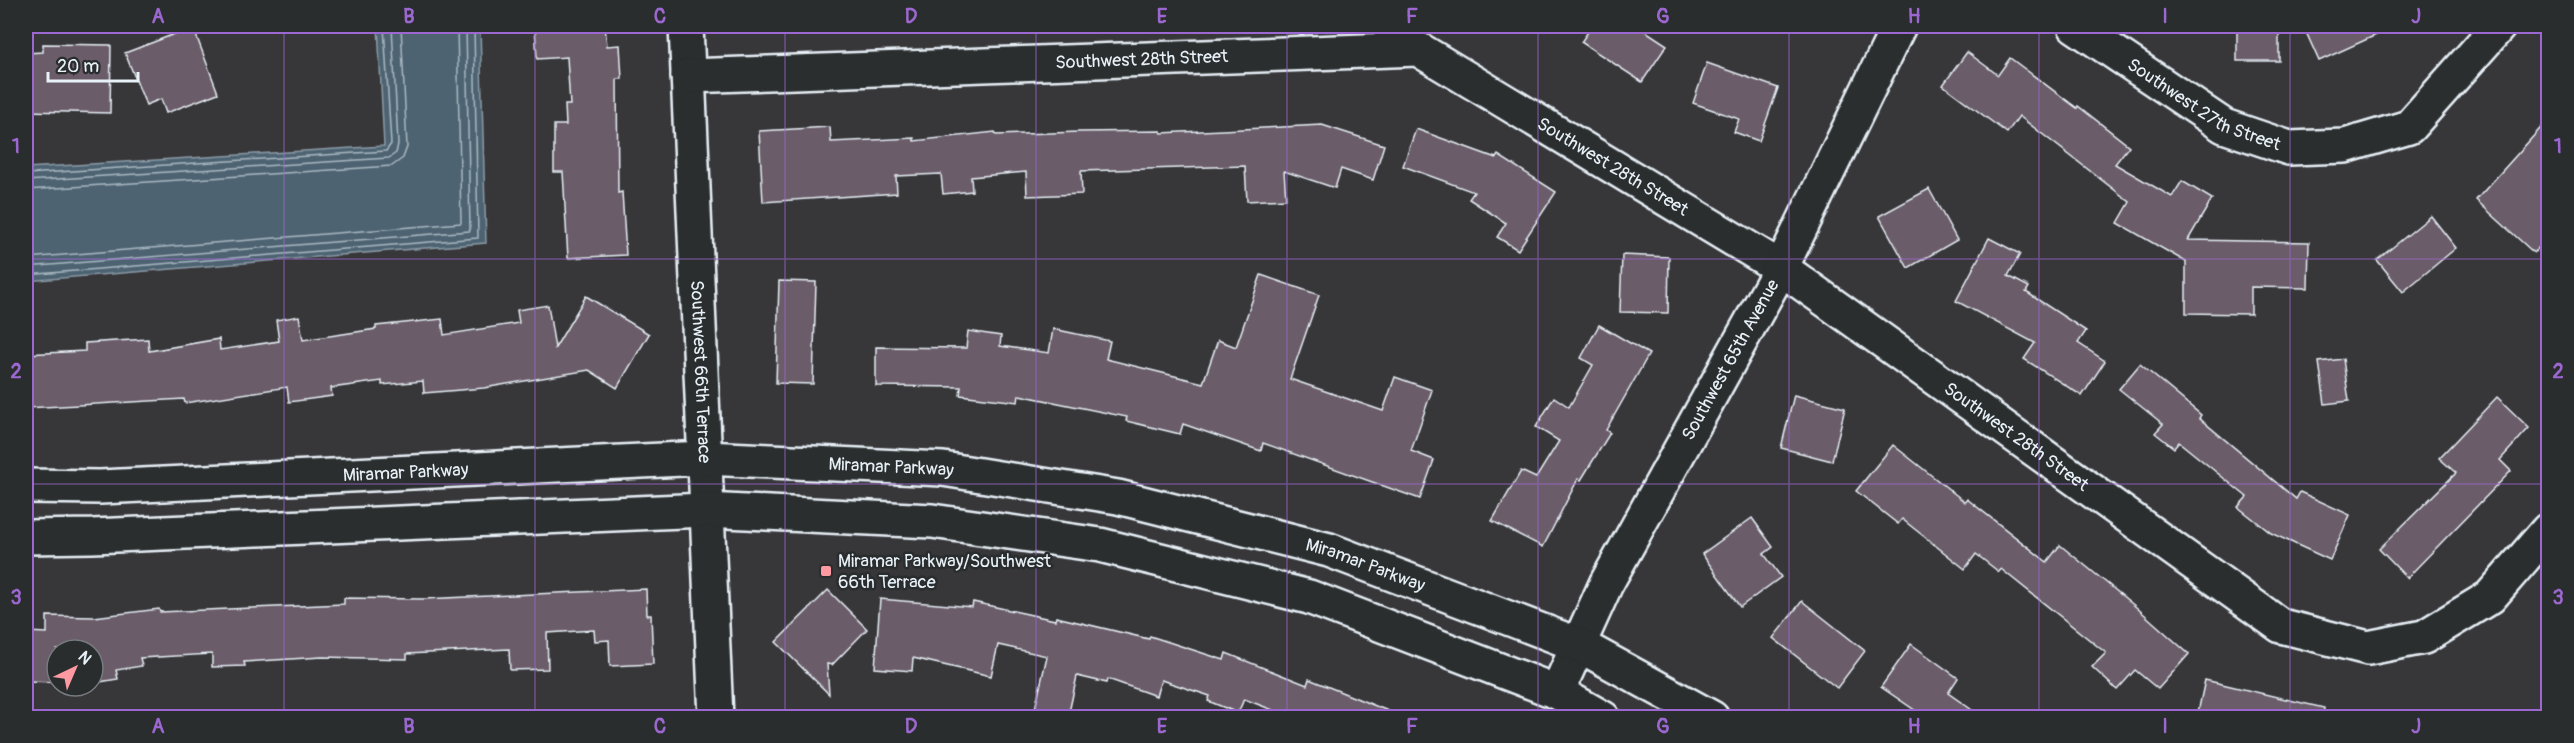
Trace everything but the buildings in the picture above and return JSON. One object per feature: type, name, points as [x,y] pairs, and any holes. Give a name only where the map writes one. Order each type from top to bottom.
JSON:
[{"type":"street","name":"Southwest 66th Terrace","points":[[686,26],[716,717]]},
{"type":"street","name":"Southwest 65th Avenue","points":[[1557,692],[1606,584],[1781,268],[1899,26]]},
{"type":"street","name":"Southwest 27th Street","points":[[2075,26],[2224,126],[2289,148],[2345,146],[2409,127],[2499,26]]},
{"type":"street","name":"Southwest 28th Street","points":[[688,76],[1418,49],[1781,268],[2281,626],[2368,648],[2424,637],[2490,597],[2548,530]]},
{"type":"street","name":"Miramar Parkway","points":[[26,486],[100,487],[704,458],[943,469],[1118,497],[1329,550],[1580,645],[1712,717]]},
{"type":"street","points":[[26,537],[92,537],[706,510],[932,521],[1100,545],[1309,597],[1557,692],[1603,717]]},
{"type":"water","points":[[378,26],[480,26],[486,243],[26,281],[26,168],[384,146]]},
{"type":"place","name":"Miramar Parkway/Southwest 66th Terrace","points":[[826,571]]}]
